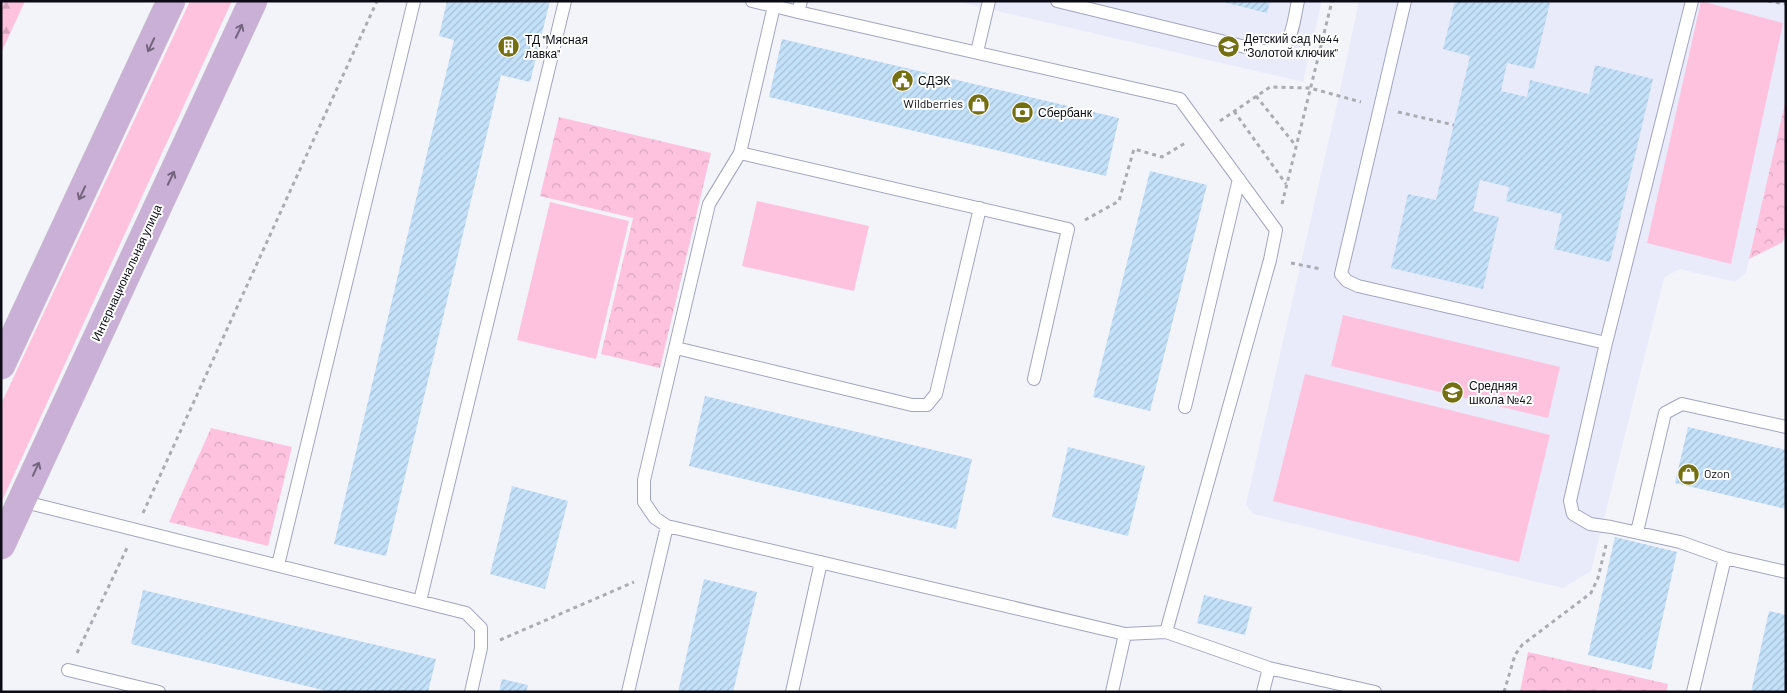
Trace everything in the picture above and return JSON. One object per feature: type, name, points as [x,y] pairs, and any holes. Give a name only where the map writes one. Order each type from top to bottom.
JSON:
[{"type":"main road","points":[[1,365],[171,1]]},
{"type":"main road","name":"Интернациональная улица","points":[[1,545],[253,1]]},
{"type":"lane","points":[[278,565],[414,1]]},
{"type":"lane","points":[[420,601],[565,1]]},
{"type":"lane","points":[[752,1],[774,6],[799,6],[977,52],[1180,99],[1276,230],[1270,260],[1166,632]]},
{"type":"lane","points":[[977,52],[989,1]]},
{"type":"lane","points":[[1057,1],[1262,51],[1281,48],[1289,40],[1298,1]]},
{"type":"lane","points":[[1405,1],[1341,274],[1347,281],[1358,286],[1606,342]]},
{"type":"lane","points":[[1692,1],[1606,342],[1570,501],[1573,514],[1590,524],[1680,542],[1725,558],[1786,572]]},
{"type":"lane","points":[[774,6],[740,152],[709,204],[644,480],[644,502],[655,518],[666,526],[1125,634],[1166,632],[1269,668],[1375,692]]},
{"type":"lane","points":[[740,152],[1068,229],[1034,380]]},
{"type":"lane","points":[[1185,407],[1239,179]]},
{"type":"lane","points":[[676,348],[912,405],[927,405],[936,394],[980,208]]},
{"type":"lane","points":[[1637,532],[1665,413],[1682,404],[1786,427]]},
{"type":"lane","points":[[21,501],[466,613],[481,628],[481,648],[471,692]]},
{"type":"lane","points":[[628,692],[666,526]]},
{"type":"lane","points":[[1693,692],[1725,558]]},
{"type":"lane","points":[[792,692],[821,562]]},
{"type":"lane","points":[[1112,692],[1125,634]]},
{"type":"lane","points":[[1264,692],[1269,668]]},
{"type":"lane","points":[[68,670],[159,692]]},
{"type":"path","points":[[68,670],[136,530],[377,1]]},
{"type":"path","points":[[1276,230],[1332,1]]},
{"type":"path","points":[[1768,1],[1786,4]]},
{"type":"path","points":[[1068,229],[1119,201],[1134,149],[1162,157],[1270,87],[1310,88]]},
{"type":"path","points":[[1256,96],[1296,146]]},
{"type":"path","points":[[1234,111],[1286,185]]},
{"type":"path","points":[[1420,118],[1454,125]]},
{"type":"path","points":[[1270,260],[1341,274]]},
{"type":"path","points":[[1504,692],[1515,655],[1522,645],[1591,593],[1598,578],[1611,527]]},
{"type":"path","points":[[481,648],[657,572]]},
{"type":"shaded area","name":"Детский сад №44 \"Золотой ключик\"","points":[[955,1],[1322,1],[1303,82]]},
{"type":"shaded area","name":"Средняя школа №42","points":[[1359,1],[1786,1],[1786,99],[1746,273],[1735,282],[1679,269],[1664,278],[1591,571],[1563,588],[1253,514],[1246,504]]},
{"type":"green space","points":[[1,1],[25,1],[1,53]]},
{"type":"green space","points":[[190,1],[232,1],[1,503],[1,404]]},
{"type":"green space","points":[[1701,1],[1783,23],[1731,264],[1647,243]]},
{"type":"green space","points":[[1786,99],[1786,232],[1783,242],[1749,259]]},
{"type":"green space","points":[[559,117],[711,153],[660,368],[601,354],[633,218],[540,196]]},
{"type":"green space","points":[[757,201],[869,226],[854,291],[742,266]]},
{"type":"green space","points":[[550,202],[629,221],[596,359],[517,340]]},
{"type":"green space","points":[[1343,315],[1560,367],[1548,418],[1331,366]]},
{"type":"green space","points":[[1305,374],[1550,435],[1519,562],[1273,501]]},
{"type":"green space","points":[[211,428],[292,447],[268,546],[169,522]]},
{"type":"green space","points":[[1528,652],[1668,684],[1666,692],[1520,692]]},
{"type":"building","points":[[447,1],[550,1],[530,82],[501,75],[386,556],[334,544],[454,40],[439,36]]},
{"type":"building","points":[[1219,1],[1270,1],[1267,13]]},
{"type":"building","points":[[1455,1],[1542,1],[1550,3],[1534,69],[1507,63],[1501,91],[1527,97],[1530,80],[1589,94],[1595,65],[1653,79],[1610,262],[1554,249],[1562,214],[1506,201],[1509,187],[1480,180],[1473,211],[1499,217],[1483,289],[1391,268],[1408,194],[1436,200],[1470,56],[1443,49]]},
{"type":"building","points":[[782,39],[1119,118],[1106,176],[769,97]]},
{"type":"building","points":[[1150,171],[1207,185],[1150,411],[1093,397]]},
{"type":"building","points":[[705,396],[972,459],[956,529],[689,466]]},
{"type":"building","points":[[1688,427],[1786,450],[1786,509],[1675,483]]},
{"type":"building","points":[[1068,447],[1145,466],[1128,536],[1052,517]]},
{"type":"building","points":[[512,486],[568,501],[545,589],[490,574]]},
{"type":"building","points":[[1615,537],[1677,552],[1651,670],[1588,655]]},
{"type":"building","points":[[704,579],[757,592],[733,692],[678,692]]},
{"type":"building","points":[[143,590],[436,659],[428,692],[331,692],[131,644]]},
{"type":"building","points":[[1204,595],[1252,607],[1245,635],[1197,623]]},
{"type":"building","points":[[1769,611],[1786,615],[1786,692],[1751,692]]},
{"type":"building","points":[[502,679],[528,685],[526,692],[499,692]]},
{"type":"place","name":"Детский сад №44 \"Золотой ключик\"","points":[[1228,46]]},
{"type":"place","name":"ТД \"Мясная лавка\"","points":[[509,47]]},
{"type":"place","name":"СДЭК","points":[[902,81]]},
{"type":"place","name":"Wildberries","points":[[979,104]]},
{"type":"place","name":"Сбербанк","points":[[1022,113]]},
{"type":"place","name":"Средняя школа №42","points":[[1453,393]]},
{"type":"place","name":"Ozon","points":[[1688,474]]}]
